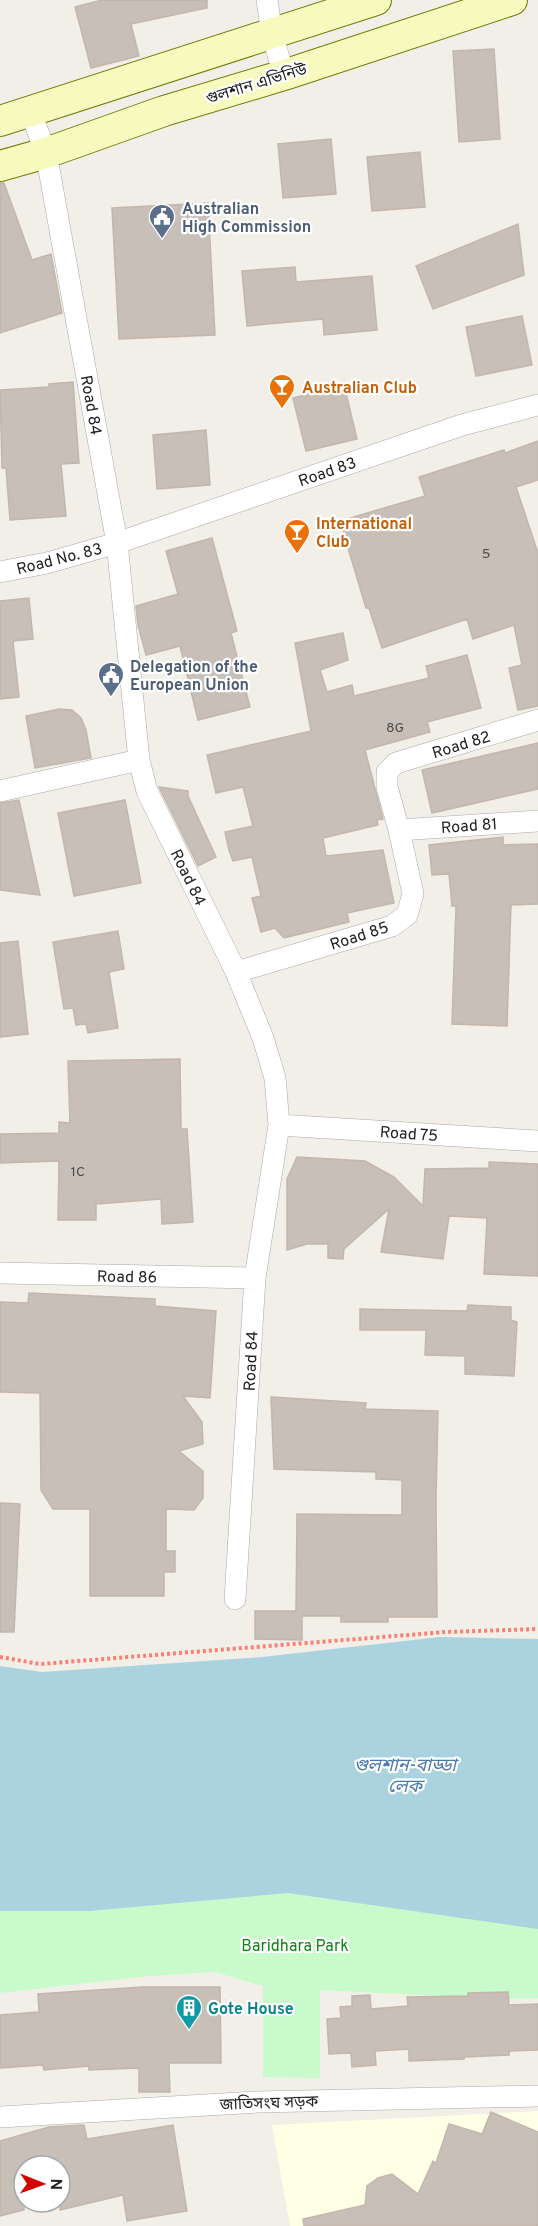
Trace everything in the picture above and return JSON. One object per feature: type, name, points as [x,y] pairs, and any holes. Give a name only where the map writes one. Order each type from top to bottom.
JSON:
[{"type":"street","points":[[267,0],[272,34],[284,75]]},
{"type":"street","points":[[0,121],[376,0]]},
{"type":"street","name":"গুলশান এভিনিউ","points":[[0,166],[46,153],[164,111],[284,75],[512,0]]},
{"type":"street","name":"Road 84","points":[[30,111],[46,153],[117,543],[139,760],[147,791],[236,972],[276,1078],[279,1125],[255,1278],[235,1599]]},
{"type":"street","name":"Road 83","points":[[117,543],[462,424],[538,405]]},
{"type":"street","name":"Road No. 83","points":[[0,572],[117,543]]},
{"type":"street","name":"Road 82","points":[[387,772],[396,764],[538,720]]},
{"type":"street","points":[[0,791],[139,760]]},
{"type":"street","name":"Road 85","points":[[236,972],[392,926],[407,915],[413,894],[387,787],[387,772]]},
{"type":"street","name":"Road 81","points":[[399,830],[538,821]]},
{"type":"street","name":"Road 75","points":[[279,1125],[538,1141]]},
{"type":"street","name":"Road 86","points":[[0,1273],[255,1278]]},
{"type":"street","name":"জাতিসংঘ সড়ক","points":[[0,2117],[269,2101],[538,2096]]},
{"type":"path","points":[[0,1657],[40,1664],[446,1632],[538,1629]]},
{"type":"shaded area","points":[[538,2111],[538,2226],[290,2226],[272,2125]]},
{"type":"green space","name":"Baridhara Park","points":[[281,1890],[419,1912],[538,1926],[538,1998],[501,1999],[320,1990],[320,2078],[263,2077],[263,1986],[215,1972],[150,1976],[0,1993],[0,1907]]},
{"type":"water","name":"গুলশান-বাড্ডা লেক","points":[[440,1637],[538,1639],[538,1929],[288,1893],[89,1911],[0,1911],[0,1666],[42,1672],[262,1657]]},
{"type":"building","points":[[102,0],[207,0],[207,8],[131,24],[139,56],[91,68],[75,7]]},
{"type":"building","points":[[494,49],[500,139],[459,142],[453,51]]},
{"type":"building","points":[[331,139],[336,194],[283,198],[278,144]]},
{"type":"building","points":[[420,152],[425,207],[372,211],[367,157]]},
{"type":"building","points":[[0,183],[4,183],[32,260],[51,254],[62,313],[0,333]]},
{"type":"building","name":"Australian High Commission","points":[[208,203],[215,335],[119,339],[112,208]]},
{"type":"building","points":[[518,224],[524,275],[433,309],[416,266]]},
{"type":"building","points":[[295,267],[296,282],[372,276],[377,330],[324,335],[323,319],[247,326],[242,271]]},
{"type":"building","points":[[522,316],[532,365],[476,376],[466,327]]},
{"type":"building","points":[[73,382],[79,463],[61,464],[66,516],[10,520],[6,468],[2,468],[0,390],[49,387],[49,384]]},
{"type":"building","points":[[344,385],[357,439],[306,451],[293,398]]},
{"type":"building","points":[[206,430],[210,485],[157,489],[153,435]]},
{"type":"building","points":[[538,441],[538,480],[516,487],[538,553],[538,706],[518,710],[509,668],[522,665],[514,625],[473,639],[467,619],[382,648],[369,608],[366,608],[340,521],[425,496],[419,477],[504,450],[505,453]]},
{"type":"building","points":[[212,538],[237,631],[231,633],[250,707],[198,720],[180,646],[146,655],[138,625],[136,606],[178,594],[166,551]]},
{"type":"building","points":[[29,598],[33,639],[13,641],[19,697],[0,699],[0,601]]},
{"type":"building","points":[[343,633],[348,660],[320,670],[327,692],[352,685],[354,696],[429,678],[426,666],[467,655],[481,708],[427,722],[430,732],[365,750],[383,819],[377,820],[378,825],[323,838],[326,856],[383,850],[394,903],[347,913],[349,922],[284,938],[275,928],[261,932],[252,898],[261,896],[252,857],[233,861],[229,850],[225,832],[253,826],[243,787],[216,793],[207,755],[311,731],[295,643]]},
{"type":"building","points":[[59,709],[72,710],[81,718],[86,730],[91,758],[35,768],[26,716]]},
{"type":"building","points":[[538,743],[538,789],[432,813],[422,770]]},
{"type":"building","points":[[159,787],[188,791],[188,796],[216,857],[198,866]]},
{"type":"building","points":[[19,800],[40,895],[0,890],[0,803]]},
{"type":"building","points":[[125,800],[141,883],[74,896],[58,813]]},
{"type":"building","points":[[503,837],[503,845],[538,844],[538,904],[511,905],[507,1026],[452,1024],[456,906],[452,906],[449,874],[432,875],[429,845]]},
{"type":"building","points":[[118,931],[124,969],[109,972],[118,1028],[88,1033],[86,1024],[76,1025],[73,1008],[64,1009],[53,942]]},
{"type":"building","points":[[18,941],[28,1034],[0,1037],[0,943]]},
{"type":"building","points":[[180,1059],[181,1129],[187,1129],[193,1222],[162,1224],[161,1199],[96,1204],[96,1220],[58,1220],[59,1161],[0,1163],[0,1134],[59,1133],[59,1122],[70,1123],[68,1061]]},
{"type":"building","points":[[297,1157],[365,1161],[394,1177],[423,1206],[425,1169],[489,1168],[489,1162],[538,1164],[538,1276],[484,1274],[487,1218],[449,1216],[443,1259],[381,1252],[389,1209],[344,1249],[343,1259],[328,1258],[328,1244],[307,1244],[287,1250],[287,1179]]},
{"type":"building","points":[[29,1293],[155,1299],[155,1306],[216,1311],[210,1398],[183,1396],[202,1422],[203,1444],[179,1451],[203,1471],[203,1498],[194,1510],[166,1509],[166,1551],[175,1551],[175,1572],[164,1572],[164,1596],[90,1596],[90,1509],[53,1509],[41,1490],[40,1393],[0,1392],[0,1302],[28,1303]]},
{"type":"building","points":[[468,1305],[511,1307],[511,1320],[517,1322],[514,1376],[465,1374],[465,1356],[425,1355],[426,1330],[360,1330],[360,1309],[467,1311]]},
{"type":"building","points":[[271,1397],[366,1403],[365,1409],[438,1411],[437,1617],[388,1617],[388,1622],[341,1622],[341,1616],[302,1616],[302,1640],[255,1639],[255,1611],[296,1611],[297,1514],[402,1515],[402,1480],[376,1479],[376,1472],[274,1469]]},
{"type":"building","points":[[0,1503],[20,1504],[14,1632],[0,1632]]},
{"type":"building","points":[[142,1987],[220,1987],[221,2063],[169,2063],[170,2092],[139,2092],[139,2068],[89,2070],[89,2066],[44,2070],[43,2065],[0,2068],[0,2015],[39,2012],[38,1994]]},
{"type":"building","points":[[508,1992],[509,2005],[538,2004],[538,2050],[509,2051],[509,2055],[464,2057],[464,2059],[409,2061],[409,2049],[375,2051],[376,2065],[352,2067],[351,2053],[329,2054],[327,2019],[341,2018],[340,2007],[352,2006],[352,1996],[370,1995],[371,2009],[408,2006],[407,1997],[468,1996],[468,1993]]},
{"type":"building","points":[[491,2112],[538,2132],[538,2226],[304,2226],[303,2219],[365,2205],[367,2186],[378,2178],[392,2174],[418,2194],[433,2161],[436,2163],[449,2124],[482,2134]]},
{"type":"building","points":[[84,2125],[87,2139],[173,2125],[187,2211],[127,2221],[123,2195],[72,2207],[72,2154],[12,2154],[12,2213],[0,2216],[0,2141],[49,2127]]},
{"type":"place","name":"Australian High Commission","points":[[162,240]]},
{"type":"place","name":"Australian Club","points":[[282,410]]},
{"type":"place","name":"International Club","points":[[297,555]]},
{"type":"place","name":"Delegation of the European Union","points":[[111,698]]},
{"type":"place","name":"Gote House","points":[[189,2031]]}]
